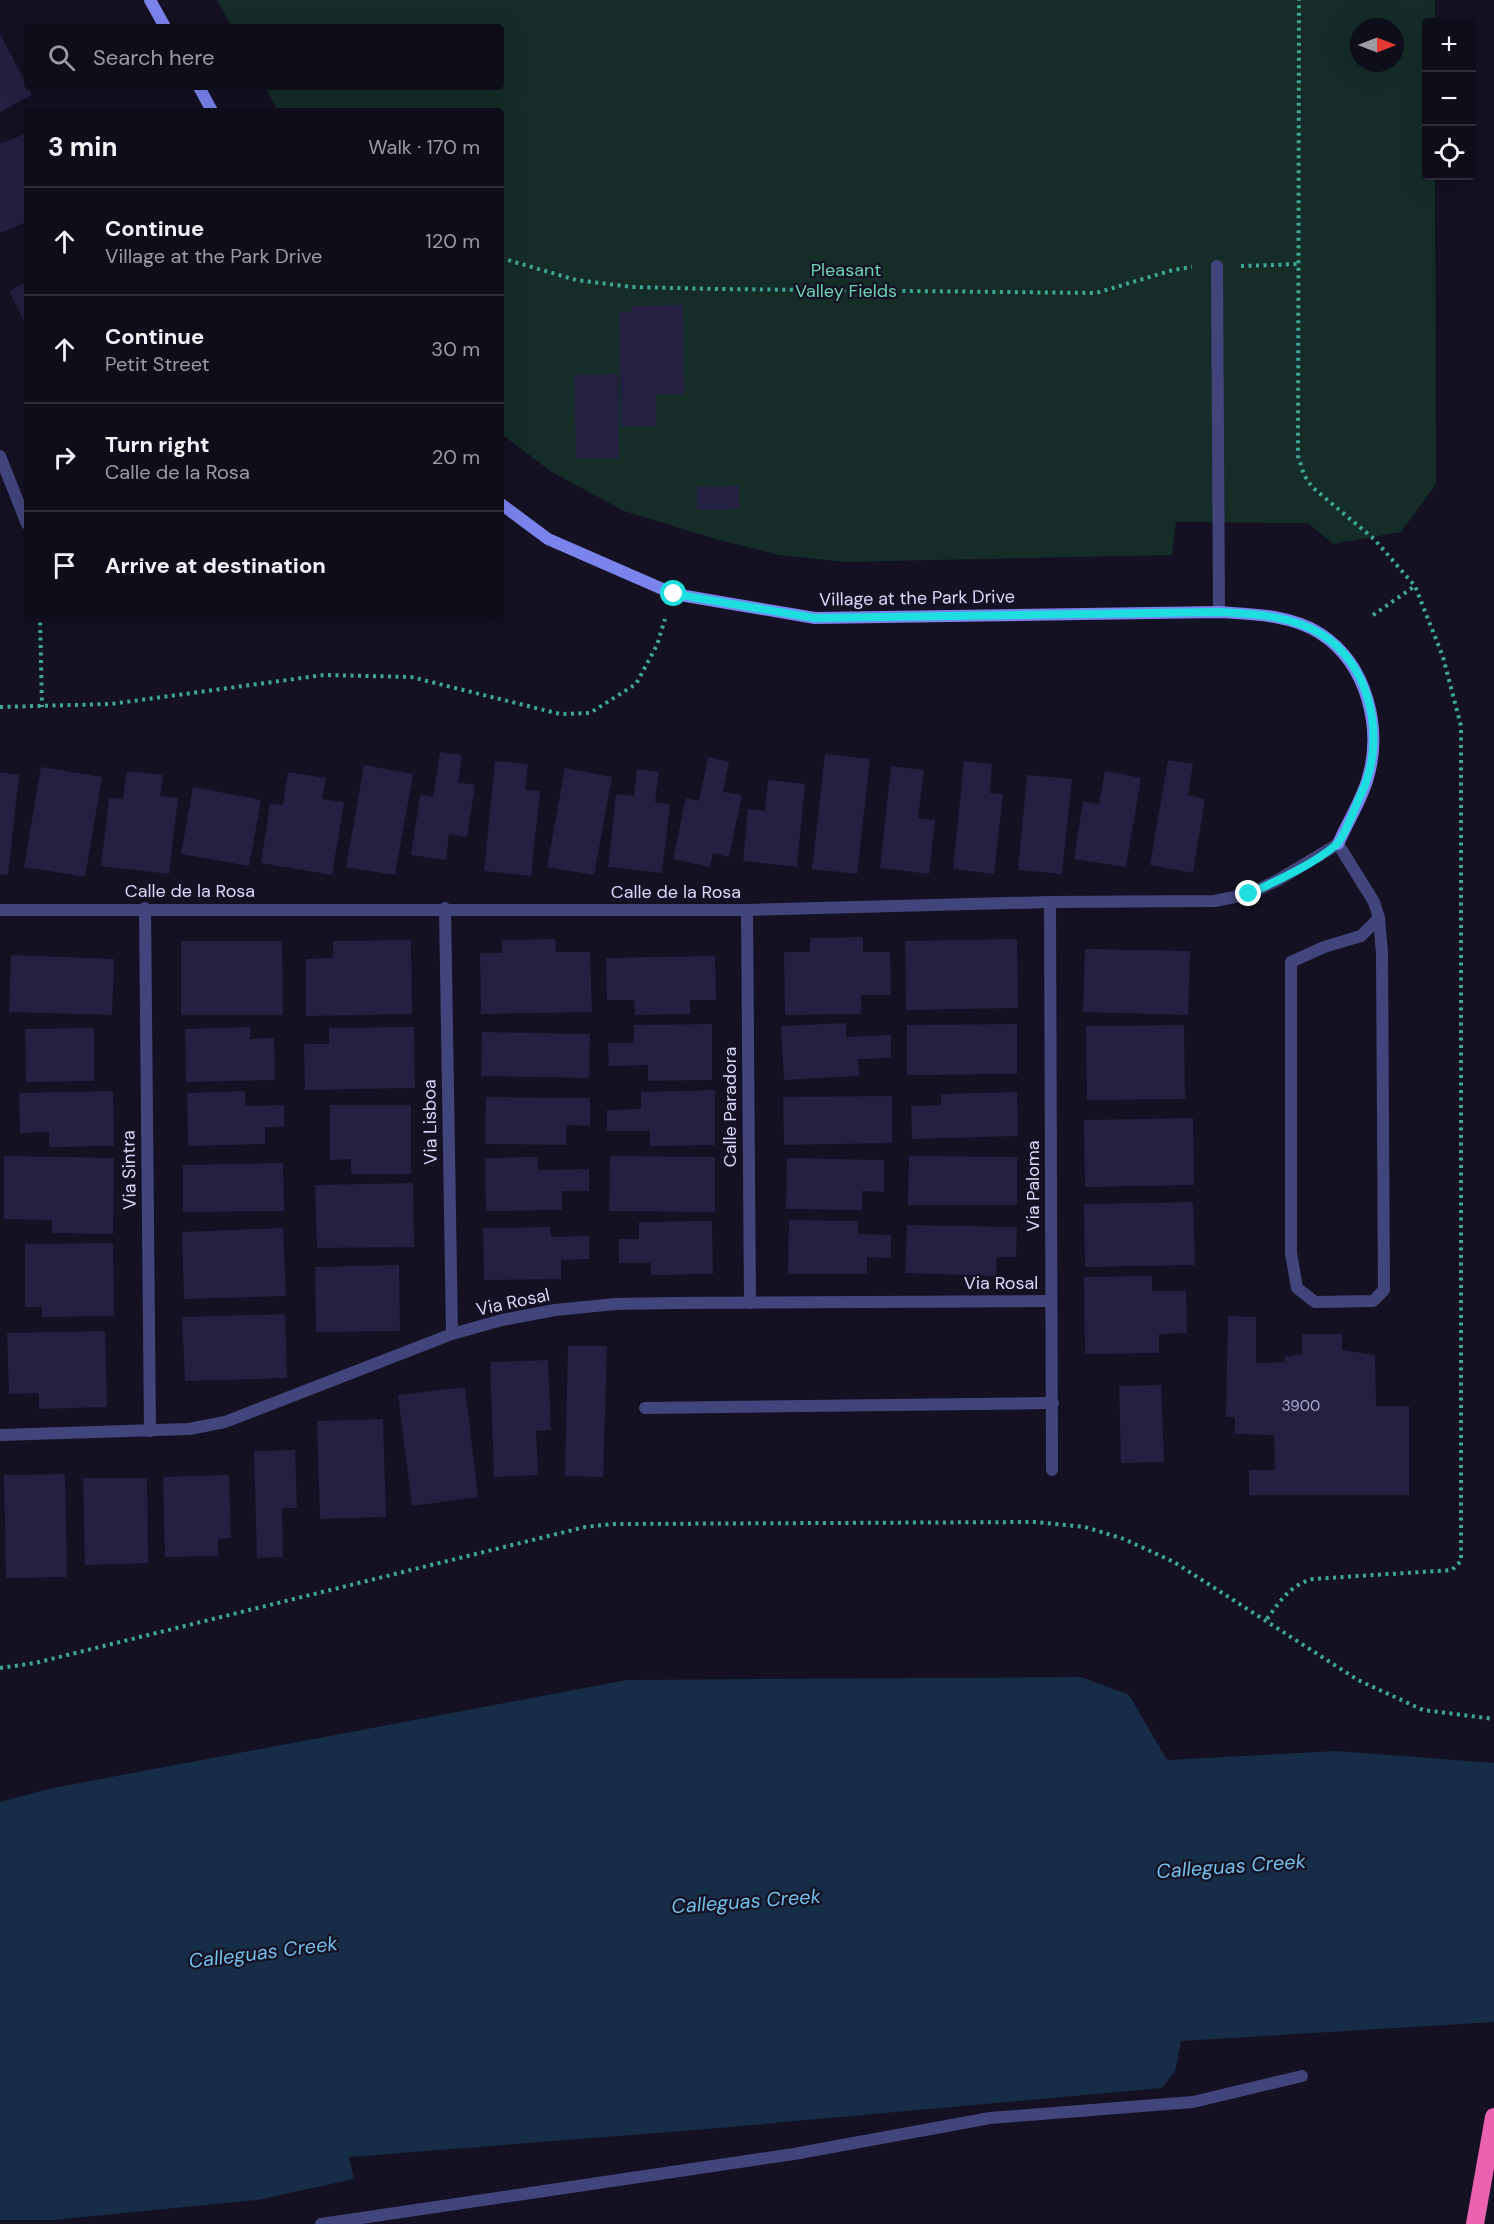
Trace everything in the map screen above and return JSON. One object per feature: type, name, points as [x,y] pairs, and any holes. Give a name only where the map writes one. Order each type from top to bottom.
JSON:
[{"type":"highway","points":[[1475,2224],[1494,2117]]},
{"type":"street","points":[[150,0],[163,24]]},
{"type":"street","points":[[201,90],[210,108]]},
{"type":"street","points":[[1217,266],[1219,612]]},
{"type":"street","points":[[0,456],[24,516]]},
{"type":"street","name":"Village at the Park Drive","points":[[504,506],[548,539],[674,594],[815,618],[1219,612],[1262,615],[1292,622],[1321,634],[1347,657],[1364,687],[1372,716],[1374,746],[1367,782],[1338,844]]},
{"type":"street","points":[[1338,844],[1374,902],[1379,918],[1382,953],[1384,1290],[1372,1301],[1315,1302],[1297,1288],[1291,1253],[1291,962],[1324,947],[1361,936],[1379,918]]},
{"type":"street","name":"Calle de la Rosa","points":[[0,910],[445,908],[747,910],[1227,899],[1249,894],[1278,880],[1338,844]]},
{"type":"street","name":"Via Paloma","points":[[1050,902],[1052,1470]]},
{"type":"street","name":"Via Sintra","points":[[145,908],[150,1431]]},
{"type":"street","name":"Via Lisboa","points":[[445,908],[452,1334]]},
{"type":"street","name":"Calle Paradora","points":[[747,910],[750,1303]]},
{"type":"street","name":"Via Rosal","points":[[0,1435],[189,1429],[225,1422],[452,1334],[502,1320],[555,1310],[615,1304],[1051,1301]]},
{"type":"street","points":[[645,1408],[1053,1403]]},
{"type":"street","points":[[321,2224],[794,2154],[990,2118],[1193,2102],[1302,2076]]},
{"type":"path","points":[[1267,1619],[1288,1591],[1301,1582],[1313,1579],[1452,1570],[1461,1561],[1461,726],[1443,657],[1415,586],[1374,539],[1312,487],[1304,476],[1298,456],[1299,0]]},
{"type":"path","points":[[504,259],[576,280],[632,286],[707,288],[1096,293],[1175,269]]},
{"type":"path","points":[[1372,615],[1415,586]]},
{"type":"path","points":[[0,707],[111,704],[324,675],[411,677],[560,714],[590,712],[636,684],[657,645],[674,594]]},
{"type":"path","points":[[40,618],[42,707]]},
{"type":"path","points":[[0,1668],[35,1663],[585,1527],[612,1524],[1035,1522],[1085,1527],[1124,1539],[1174,1562],[1267,1619],[1358,1680],[1423,1710],[1494,1719]]},
{"type":"green space","name":"Pleasant Valley Fields","points":[[217,0],[1435,0],[1435,18],[1422,18],[1422,180],[1435,180],[1436,484],[1401,532],[1333,544],[1308,523],[1176,522],[1172,555],[843,562],[780,555],[719,540],[624,511],[552,472],[504,436],[504,108],[276,108],[267,90],[504,90],[504,24],[230,24]]},
{"type":"water","name":"Calleguas Creek","points":[[1081,1677],[1129,1695],[1167,1760],[1336,1751],[1494,1763],[1494,2022],[1181,2041],[1175,2071],[1162,2088],[708,2129],[349,2157],[354,2179],[257,2200],[53,2220],[0,2220],[0,1802],[53,1788],[627,1680]]},
{"type":"building","points":[[0,34],[24,80],[24,90],[29,90],[32,95],[0,112]]},
{"type":"building","points":[[24,134],[24,223],[0,233],[0,144]]},
{"type":"building","points":[[24,284],[24,321],[9,291]]},
{"type":"building","points":[[683,305],[684,394],[656,394],[656,426],[621,426],[619,312],[632,312],[632,306]]},
{"type":"building","points":[[618,374],[619,458],[576,458],[574,375]]},
{"type":"building","points":[[739,486],[739,509],[697,510],[697,487]]},
{"type":"building","points":[[440,752],[462,755],[458,782],[475,785],[467,837],[449,834],[446,860],[411,855],[420,795],[433,797]]},
{"type":"building","points":[[825,754],[870,759],[857,874],[812,869]]},
{"type":"building","points":[[708,757],[729,762],[723,792],[742,795],[729,857],[713,853],[710,867],[673,859],[686,798],[699,801]]},
{"type":"building","points":[[1168,760],[1193,764],[1188,795],[1205,799],[1193,873],[1150,865]]},
{"type":"building","points":[[495,761],[528,764],[525,790],[540,791],[531,876],[484,871]]},
{"type":"building","points":[[964,761],[992,764],[990,793],[1003,794],[994,874],[953,869]]},
{"type":"building","points":[[364,765],[413,774],[395,875],[346,867]]},
{"type":"building","points":[[891,766],[924,770],[918,818],[935,820],[929,874],[880,868]]},
{"type":"building","points":[[41,767],[102,777],[85,877],[24,867]]},
{"type":"building","points":[[565,768],[612,777],[594,875],[547,867]]},
{"type":"building","points":[[637,769],[659,772],[655,802],[670,804],[662,873],[608,867],[616,794],[634,796]]},
{"type":"building","points":[[127,771],[163,775],[160,796],[178,798],[169,874],[101,866],[109,798],[123,799]]},
{"type":"building","points":[[1105,771],[1141,778],[1126,867],[1074,859],[1083,801],[1099,804]]},
{"type":"building","points":[[0,772],[19,775],[8,875],[0,874]]},
{"type":"building","points":[[288,772],[326,778],[322,799],[344,802],[332,875],[261,863],[270,804],[283,805]]},
{"type":"building","points":[[1027,775],[1072,779],[1062,874],[1018,870]]},
{"type":"building","points":[[768,780],[805,784],[797,867],[743,861],[748,809],[765,811]]},
{"type":"building","points":[[193,787],[261,800],[249,866],[181,854]]},
{"type":"building","points":[[863,937],[863,952],[890,952],[891,995],[861,995],[861,1014],[785,1015],[784,952],[810,952],[810,938]]},
{"type":"building","points":[[555,939],[556,952],[590,952],[592,1012],[481,1014],[480,953],[502,953],[502,940]]},
{"type":"building","points":[[1017,939],[1018,1008],[906,1010],[905,941]]},
{"type":"building","points":[[411,940],[412,1014],[306,1016],[306,959],[333,958],[333,941]]},
{"type":"building","points":[[181,941],[282,941],[283,1015],[181,1015]]},
{"type":"building","points":[[1085,949],[1190,951],[1188,1015],[1083,1012]]},
{"type":"building","points":[[11,955],[114,959],[112,1015],[9,1012]]},
{"type":"building","points":[[715,956],[716,1000],[690,1000],[690,1014],[635,1015],[634,1000],[607,1000],[606,958]]},
{"type":"building","points":[[846,1023],[846,1037],[891,1035],[891,1058],[858,1059],[859,1076],[784,1080],[781,1026]]},
{"type":"building","points":[[712,1024],[712,1080],[648,1081],[648,1065],[609,1066],[608,1043],[634,1043],[634,1025]]},
{"type":"building","points":[[1017,1024],[1017,1074],[907,1075],[907,1025]]},
{"type":"building","points":[[1184,1025],[1185,1099],[1087,1100],[1086,1026]]},
{"type":"building","points":[[250,1027],[250,1039],[274,1038],[275,1080],[186,1082],[185,1029]]},
{"type":"building","points":[[414,1027],[415,1088],[305,1090],[304,1044],[329,1044],[329,1028]]},
{"type":"building","points":[[94,1028],[94,1081],[26,1082],[25,1029]]},
{"type":"building","points":[[482,1032],[590,1034],[589,1078],[481,1076]]},
{"type":"building","points":[[715,1090],[715,1145],[650,1146],[650,1131],[607,1131],[607,1110],[641,1109],[641,1092]]},
{"type":"building","points":[[113,1091],[114,1146],[49,1147],[49,1132],[20,1133],[19,1093]]},
{"type":"building","points":[[245,1091],[245,1106],[284,1105],[284,1127],[265,1127],[265,1144],[188,1146],[187,1093]]},
{"type":"building","points":[[1017,1092],[1018,1136],[912,1139],[911,1106],[941,1105],[941,1094]]},
{"type":"building","points":[[892,1096],[892,1143],[784,1145],[783,1097]]},
{"type":"building","points":[[486,1097],[590,1098],[590,1126],[566,1125],[566,1145],[485,1144]]},
{"type":"building","points":[[330,1105],[411,1105],[411,1174],[351,1174],[351,1159],[330,1160]]},
{"type":"building","points":[[1193,1118],[1194,1185],[1085,1187],[1084,1120]]},
{"type":"building","points":[[4,1156],[114,1158],[113,1234],[52,1233],[52,1220],[4,1219]]},
{"type":"building","points":[[610,1156],[715,1157],[715,1212],[609,1211]]},
{"type":"building","points":[[909,1156],[1017,1157],[1017,1205],[908,1205]]},
{"type":"building","points":[[537,1157],[538,1170],[589,1169],[589,1191],[562,1191],[562,1210],[486,1211],[485,1158]]},
{"type":"building","points":[[787,1158],[884,1160],[884,1192],[862,1191],[862,1210],[786,1209]]},
{"type":"building","points":[[283,1163],[284,1211],[183,1212],[183,1165]]},
{"type":"building","points":[[413,1183],[414,1247],[317,1248],[315,1185]]},
{"type":"building","points":[[1193,1202],[1195,1265],[1085,1267],[1084,1204]]},
{"type":"building","points":[[789,1220],[858,1221],[858,1234],[891,1235],[891,1258],[867,1257],[867,1274],[788,1274]]},
{"type":"building","points":[[712,1221],[713,1274],[651,1275],[651,1263],[619,1263],[619,1239],[639,1239],[639,1222]]},
{"type":"building","points":[[907,1225],[1017,1227],[1016,1257],[997,1257],[996,1276],[905,1273]]},
{"type":"building","points":[[550,1227],[551,1237],[589,1236],[589,1259],[561,1260],[561,1279],[484,1280],[483,1228]]},
{"type":"building","points":[[283,1228],[286,1296],[184,1299],[182,1232]]},
{"type":"building","points":[[113,1243],[114,1316],[42,1317],[42,1307],[25,1307],[25,1244]]},
{"type":"building","points":[[399,1265],[400,1331],[316,1332],[315,1267]]},
{"type":"building","points":[[1152,1276],[1152,1291],[1186,1291],[1187,1333],[1159,1334],[1159,1353],[1085,1354],[1084,1277]]},
{"type":"building","points":[[285,1314],[287,1378],[185,1381],[182,1317]]},
{"type":"building","points":[[1228,1316],[1256,1317],[1256,1363],[1285,1362],[1285,1357],[1302,1354],[1302,1334],[1342,1334],[1342,1350],[1375,1355],[1376,1406],[1409,1406],[1409,1495],[1249,1495],[1249,1470],[1275,1470],[1274,1435],[1235,1434],[1235,1417],[1226,1417]]},
{"type":"building","points":[[105,1331],[107,1407],[39,1409],[39,1393],[9,1394],[7,1333]]},
{"type":"building","points":[[568,1346],[607,1346],[603,1477],[565,1476]]},
{"type":"building","points":[[548,1360],[551,1430],[536,1431],[538,1475],[494,1477],[490,1362]]},
{"type":"building","points":[[1161,1385],[1164,1462],[1121,1463],[1119,1386]]},
{"type":"building","points":[[465,1387],[478,1497],[412,1506],[398,1395]]},
{"type":"building","points":[[383,1419],[386,1517],[320,1519],[317,1421]]},
{"type":"building","points":[[295,1450],[297,1508],[282,1508],[283,1557],[257,1558],[254,1451]]},
{"type":"building","points":[[65,1474],[67,1577],[6,1578],[4,1475]]},
{"type":"building","points":[[229,1475],[231,1538],[218,1539],[218,1556],[165,1557],[163,1477]]},
{"type":"building","points":[[83,1478],[147,1478],[148,1563],[85,1565]]},
{"type":"route","points":[[674,594],[815,618],[1219,612],[1262,615],[1292,622],[1321,634],[1347,657],[1364,687],[1372,716],[1374,746],[1367,782],[1338,844],[1278,880],[1249,894]]}]
